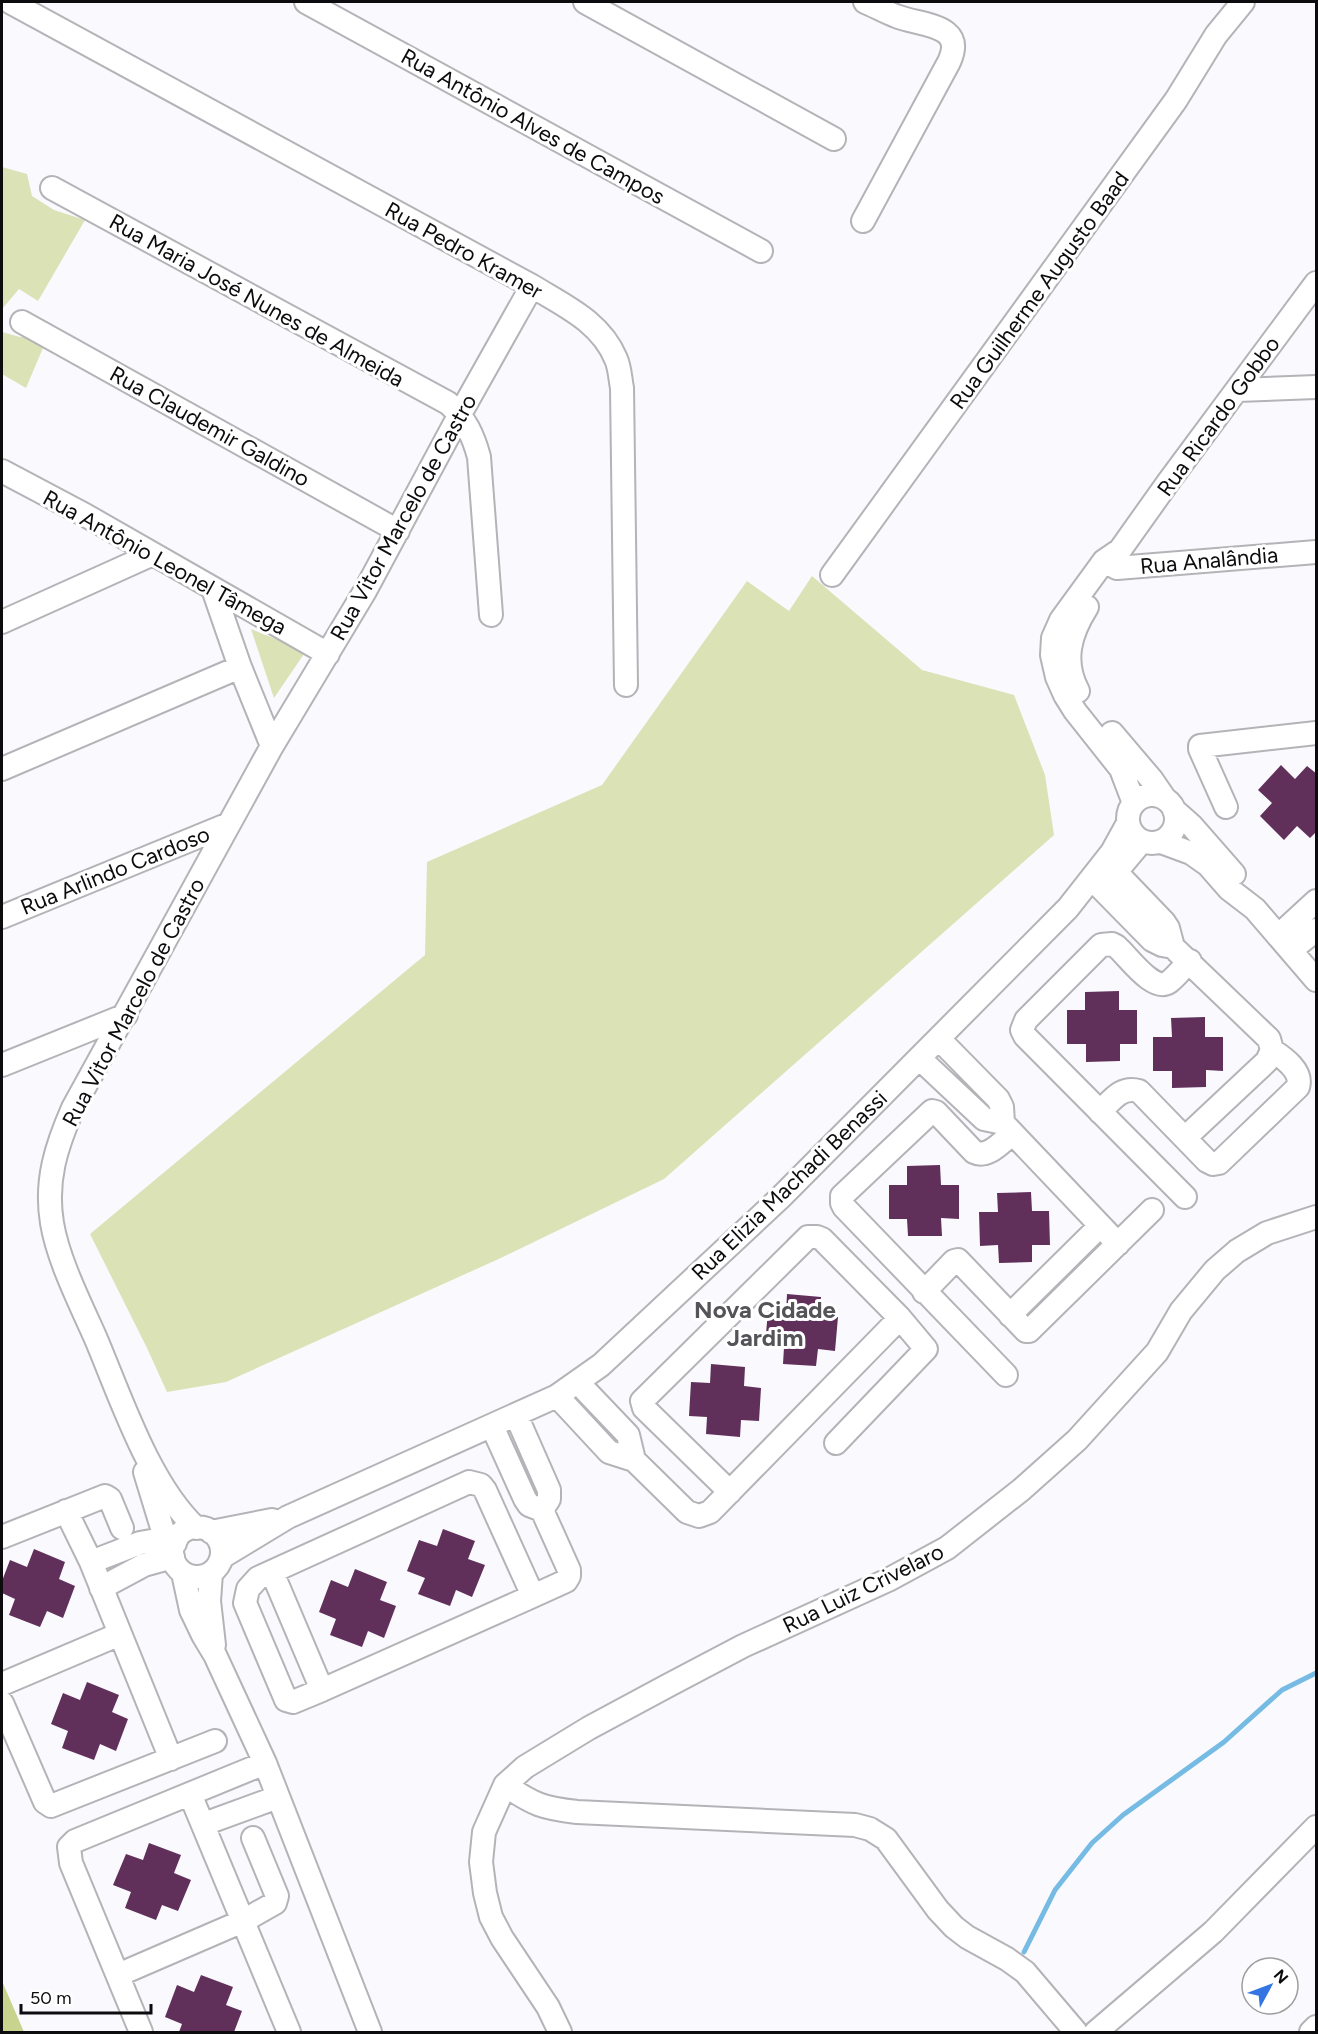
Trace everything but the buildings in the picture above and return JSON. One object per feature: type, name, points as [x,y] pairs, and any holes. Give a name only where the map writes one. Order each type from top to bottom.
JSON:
[{"type":"street","name":"Rua Pedro Kramer","points":[[10,2],[532,286],[583,316],[607,341],[617,362],[622,387],[627,685]]},
{"type":"street","name":"Rua Antônio Alves de Campos","points":[[306,2],[761,251]]},
{"type":"street","points":[[585,2],[834,139]]},
{"type":"street","points":[[863,220],[953,53],[952,40],[944,31],[897,17],[865,2]]},
{"type":"street","name":"Rua Guilherme Augusto Baad","points":[[832,575],[1176,100],[1216,34],[1243,2]]},
{"type":"street","name":"Rua Maria José Nunes de Almeida","points":[[52,188],[448,403],[460,414]]},
{"type":"street","name":"Rua Ricardo Gobbo","points":[[1064,675],[1052,655],[1053,638],[1061,620],[1114,560],[1169,481],[1317,283]]},
{"type":"street","name":"Rua Vitor Marcelo de Castro","points":[[186,1545],[175,1506],[143,1447],[67,1272],[52,1224],[49,1192],[52,1163],[73,1108],[272,746],[398,531],[532,286]]},
{"type":"street","name":"Rua Claudemir Galdino","points":[[22,322],[398,531]]},
{"type":"street","points":[[1237,390],[1317,387]]},
{"type":"street","points":[[460,414],[473,436],[479,457],[491,615]]},
{"type":"street","name":"Rua Antônio Leonel Tâmega","points":[[2,471],[328,654]]},
{"type":"street","name":"Rua Analândia","points":[[1114,560],[1317,552]]},
{"type":"street","points":[[2,621],[153,554]]},
{"type":"street","points":[[213,589],[240,667],[272,746]]},
{"type":"street","points":[[2,769],[240,667]]},
{"type":"street","points":[[1064,675],[1170,804],[1240,880],[1255,909]]},
{"type":"street","points":[[1064,675],[1065,695],[1121,770],[1136,837],[1191,853],[1208,865],[1229,889],[1255,909],[1317,980]]},
{"type":"street","points":[[1226,807],[1200,746],[1317,734]]},
{"type":"street","points":[[1131,813],[1141,798],[1149,795],[1157,795],[1170,804],[1176,820],[1174,829],[1169,836],[1152,842]]},
{"type":"street","name":"Rua Elizia Machadi Benassi","points":[[186,1545],[288,1516],[557,1396],[601,1365],[780,1198],[1068,908],[1112,852],[1131,813]]},
{"type":"street","name":"Rua Arlindo Cardoso","points":[[2,917],[229,824]]},
{"type":"street","name":"Rua Elizia Machadi Benassi","points":[[1068,908],[1152,842]]},
{"type":"street","points":[[1100,1112],[1123,1091],[1128,1089],[1139,1091],[1207,1161],[1213,1164],[1219,1163],[1300,1083],[1299,1075],[1272,1050],[1269,1039],[1181,954],[1152,940],[1140,912],[1107,879]]},
{"type":"street","points":[[1285,943],[1314,909]]},
{"type":"street","points":[[1285,943],[1317,930]]},
{"type":"street","points":[[1181,954],[1168,982],[1159,984],[1151,980],[1116,946],[1101,945],[1023,1022],[1022,1030],[1025,1036],[1185,1197]]},
{"type":"street","points":[[2,1065],[126,1015]]},
{"type":"street","points":[[939,1039],[1001,1104],[1007,1128]]},
{"type":"street","points":[[1186,1137],[1267,1061],[1272,1050]]},
{"type":"street","points":[[919,1058],[984,1119],[1007,1128],[1118,1244]]},
{"type":"street","points":[[964,1098],[981,1081]]},
{"type":"street","points":[[1006,1375],[844,1207],[842,1196],[932,1111],[936,1112],[979,1155],[987,1153],[1007,1128]]},
{"type":"street","points":[[924,1292],[954,1261],[958,1260],[1026,1331],[1030,1331],[1152,1210]]},
{"type":"street","name":"Rua Luiz Crivelaro","points":[[505,1785],[525,1767],[589,1728],[734,1651],[888,1580],[946,1548],[1021,1490],[1077,1440],[1157,1352],[1181,1311],[1215,1270],[1237,1251],[1267,1233],[1317,1217]]},
{"type":"street","points":[[1010,1315],[1100,1226]]},
{"type":"street","points":[[730,1492],[644,1408],[642,1401],[808,1237],[822,1239],[923,1343],[925,1351],[836,1443]]},
{"type":"street","points":[[557,1396],[613,1455],[634,1460],[692,1515],[699,1516],[710,1512],[900,1318]]},
{"type":"street","points":[[579,1382],[628,1435],[634,1460]]},
{"type":"street","points":[[516,1415],[549,1494],[549,1499],[542,1510]]},
{"type":"street","points":[[593,1436],[612,1418]]},
{"type":"street","points":[[492,1426],[529,1505],[542,1510],[569,1573],[566,1581],[533,1596],[322,1690],[291,1702],[286,1700],[245,1603],[245,1596],[252,1583],[272,1572],[469,1482],[481,1485],[486,1490],[533,1596]]},
{"type":"street","points":[[512,1472],[536,1462]]},
{"type":"street","points":[[2,1537],[107,1496],[122,1528]]},
{"type":"street","points":[[66,1511],[91,1562],[171,1759]]},
{"type":"street","name":"Rua Elizia Machadi Benassi","points":[[216,1565],[288,1516]]},
{"type":"street","points":[[91,1562],[151,1541],[186,1545],[220,1543],[209,1601],[215,1655]]},
{"type":"street","points":[[186,1545],[197,1577],[216,1565]]},
{"type":"street","points":[[101,1587],[186,1545]]},
{"type":"street","points":[[186,1545],[191,1610],[215,1655],[265,1763],[370,2032]]},
{"type":"street","points":[[272,1572],[322,1690]]},
{"type":"street","points":[[2,1684],[120,1634]]},
{"type":"street","points":[[2,1703],[45,1802],[51,1806],[215,1741]]},
{"type":"street","points":[[141,2032],[71,1863],[69,1847],[75,1841],[265,1763]]},
{"type":"street","points":[[560,2032],[548,2007],[502,1938],[491,1917],[485,1893],[481,1862],[484,1832],[505,1785],[527,1800],[546,1808],[578,1812],[855,1825],[870,1829],[886,1839],[938,1910],[954,1927],[1025,1972],[1076,2032]]},
{"type":"street","points":[[190,1794],[289,2032]]},
{"type":"street","points":[[204,1824],[278,1797]]},
{"type":"street","points":[[1096,2032],[1213,1932],[1317,1827]]},
{"type":"street","points":[[118,1975],[243,1921],[277,1901],[277,1896],[253,1839]]},
{"type":"street","points":[[1311,2032],[1317,2027]]},
{"type":"green space","points":[[2,167],[27,174],[32,196],[54,210],[85,220],[38,301],[19,289],[2,309]]},
{"type":"green space","points":[[2,332],[20,337],[35,337],[43,348],[26,388],[2,374]]},
{"type":"green space","points":[[812,576],[922,670],[1014,695],[1045,775],[1054,835],[664,1179],[503,1257],[226,1382],[167,1392],[90,1234],[425,955],[427,862],[602,785],[747,581],[789,611]]},
{"type":"green space","points":[[251,629],[306,651],[274,698]]},
{"type":"green space","points":[[2,1981],[24,2032],[2,2032]]},
{"type":"waterway","points":[[1024,1952],[1055,1890],[1092,1843],[1123,1815],[1224,1742],[1282,1690],[1316,1673]]},
{"type":"district","name":"Nova Cidade Jardim","points":[[765,1324]]}]
